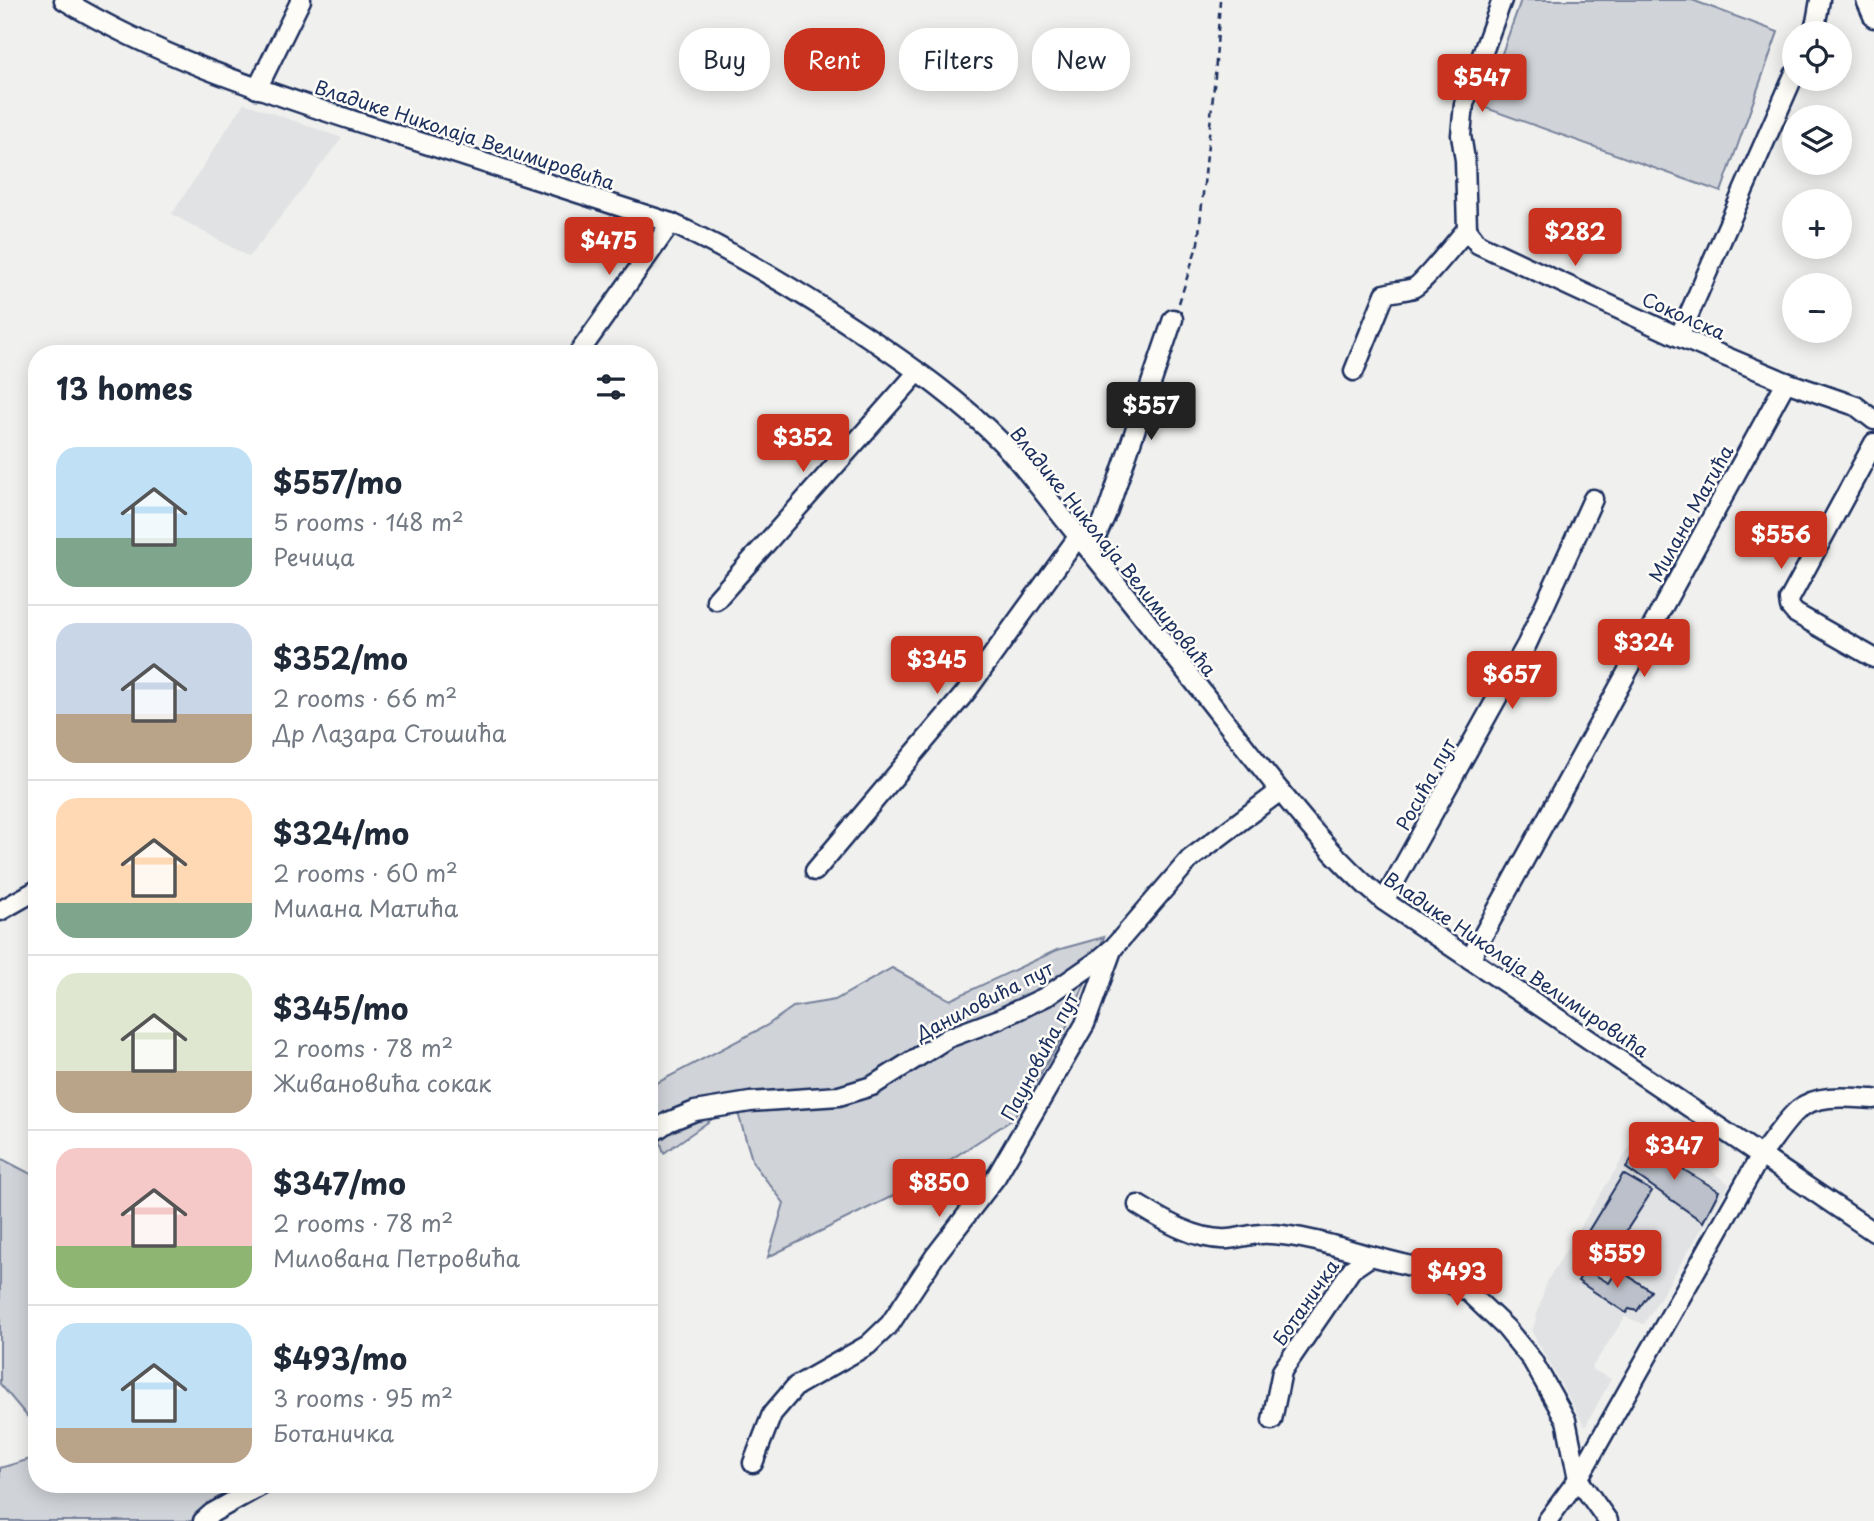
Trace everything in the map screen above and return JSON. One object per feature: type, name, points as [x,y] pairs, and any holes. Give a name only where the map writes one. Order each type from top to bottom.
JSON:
[{"type":"street","name":"Владике Николаја Велимировића","points":[[64,0],[96,20],[172,55],[257,89],[671,223],[705,239],[813,300],[961,404],[1002,443],[1327,848],[1384,901],[1874,1232]]},
{"type":"street","points":[[257,89],[301,0]]},
{"type":"street","points":[[1354,370],[1385,294],[1398,289],[1413,288],[1424,280],[1467,229],[1465,160],[1461,135],[1464,104],[1502,0]]},
{"type":"street","points":[[1816,21],[1820,0]]},
{"type":"street","points":[[1866,0],[1874,18]]},
{"type":"street","points":[[1679,337],[1787,91]]},
{"type":"street","points":[[584,345],[671,223]]},
{"type":"street","name":"Соколска","points":[[1467,229],[1478,244],[1679,337],[1786,382],[1856,406],[1874,420]]},
{"type":"street","points":[[815,871],[966,692],[1108,510],[1173,319]]},
{"type":"street","points":[[716,600],[918,372]]},
{"type":"street","name":"Милана Матића","points":[[1470,959],[1786,382]]},
{"type":"street","points":[[1874,443],[1789,600],[1790,607],[1795,612],[1874,658]]},
{"type":"street","name":"Росића пут","points":[[1384,901],[1527,644],[1593,499]]},
{"type":"street","name":"Даниловића пут","points":[[658,1129],[695,1111],[750,1102],[839,1096],[872,1086],[947,1038],[999,1019],[1047,996],[1114,947],[1190,859],[1280,791]]},
{"type":"street","points":[[0,911],[28,895]]},
{"type":"street","name":"Пауновића пут","points":[[754,1462],[772,1414],[796,1386],[868,1345],[890,1324],[934,1256],[996,1177],[1085,1024],[1114,947]]},
{"type":"street","points":[[1547,1521],[1578,1479],[1761,1155],[1799,1109],[1815,1101],[1834,1098],[1874,1098]]},
{"type":"street","points":[[1138,1205],[1168,1223],[1209,1237],[1227,1239],[1277,1234],[1305,1238],[1415,1267],[1467,1291],[1506,1328],[1532,1360],[1566,1420],[1578,1479],[1608,1521]]},
{"type":"street","name":"Ботаничка","points":[[1272,1420],[1282,1371],[1352,1269],[1371,1256]]},
{"type":"street","points":[[203,1521],[248,1493]]},
{"type":"path","points":[[1173,319],[1198,243],[1220,0]]},
{"type":"shaded area","points":[[1521,0],[1692,0],[1778,32],[1721,192],[1483,107]]},
{"type":"shaded area","points":[[244,103],[342,138],[249,257],[172,214]]},
{"type":"shaded area","points":[[1104,937],[1062,1038],[1013,1119],[899,1193],[768,1257],[784,1203],[753,1163],[735,1103],[664,1153],[658,1134],[658,1082],[766,1026],[793,1007],[835,1000],[892,968],[950,1000],[1057,950]]},
{"type":"shaded area","points":[[1645,1122],[1729,1184],[1644,1324],[1625,1317],[1591,1369],[1611,1379],[1585,1427],[1532,1332],[1547,1281]]},
{"type":"shaded area","points":[[0,1158],[28,1172],[28,1417],[0,1384]]},
{"type":"shaded area","points":[[28,1460],[28,1493],[229,1493],[195,1521],[0,1521],[0,1468]]},
{"type":"building","points":[[1641,1144],[1719,1191],[1703,1222],[1626,1168]]},
{"type":"building","points":[[1623,1174],[1652,1191],[1621,1239],[1617,1238],[1610,1250],[1587,1233]]},
{"type":"building","points":[[1585,1269],[1609,1283],[1618,1269],[1651,1291],[1637,1311],[1629,1309],[1626,1313],[1578,1281]]}]
